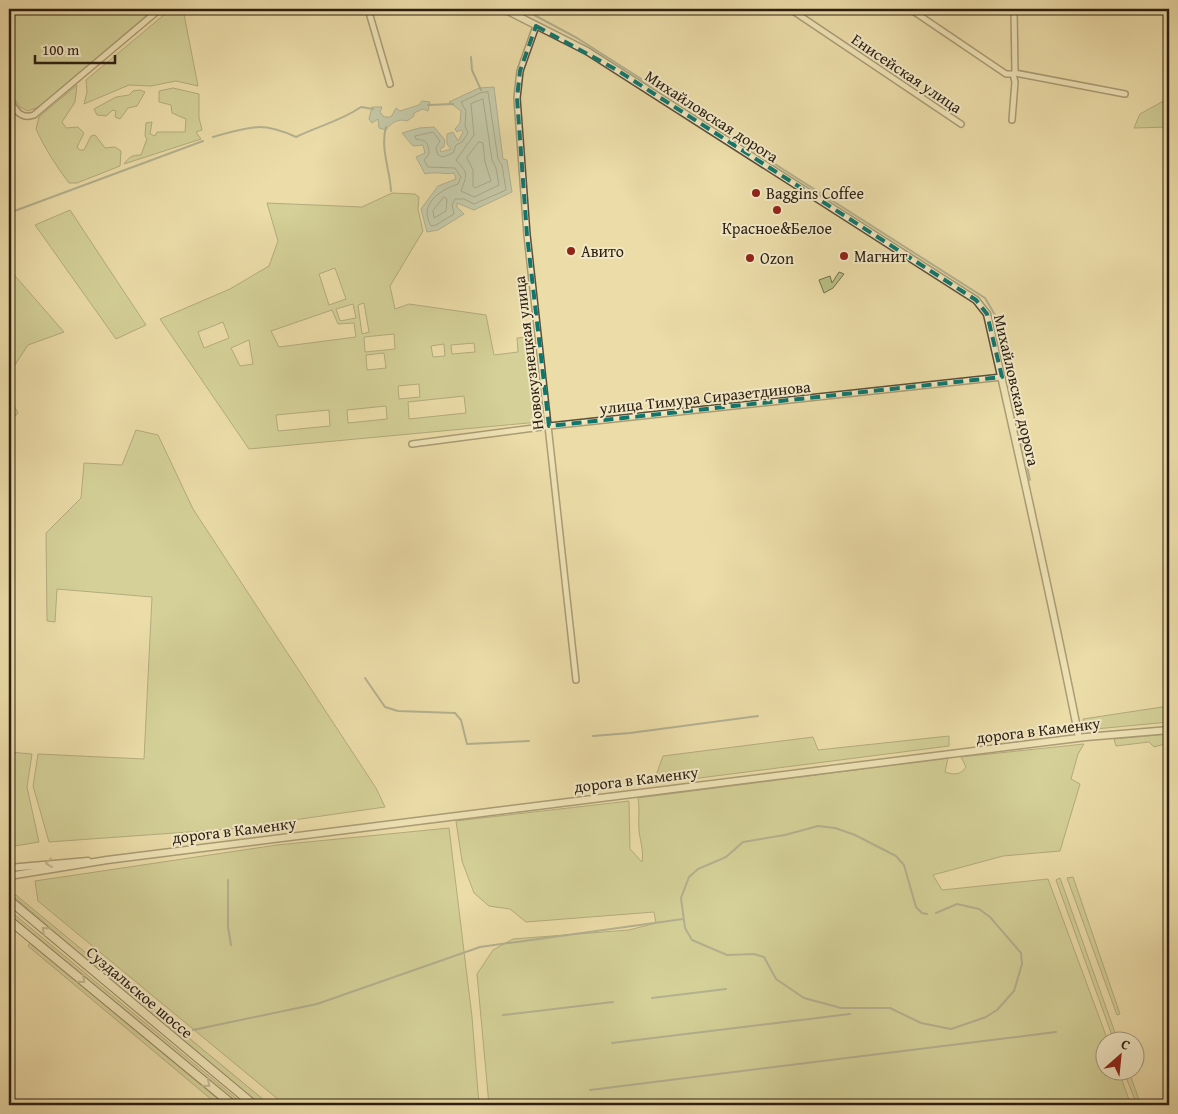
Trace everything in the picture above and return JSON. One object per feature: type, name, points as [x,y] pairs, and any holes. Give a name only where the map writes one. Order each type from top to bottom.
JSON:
[{"type":"main road","name":"Суздальское шоссе","points":[[9,900],[254,1105]]},
{"type":"main road","name":"Суздальское шоссе","points":[[9,920],[233,1105]]},
{"type":"street","points":[[9,99],[22,115],[27,117],[34,115],[160,9]]},
{"type":"street","points":[[368,9],[390,84]]},
{"type":"street","name":"Михайловская дорога","points":[[504,9],[587,51],[976,300],[987,314],[1002,377],[1047,580],[1079,738]]},
{"type":"street","name":"Енисейская улица","points":[[790,9],[961,124]]},
{"type":"street","points":[[910,9],[1006,74],[1014,73],[1125,94]]},
{"type":"street","points":[[1012,120],[1015,82],[1014,9]]},
{"type":"street","name":"Новокузнецкая улица","points":[[536,26],[520,72],[517,98],[527,235],[550,426],[576,680]]},
{"type":"street","name":"улица Тимура Сиразетдинова","points":[[412,444],[550,426],[1002,377]]},
{"type":"street","name":"дорога в Каменку","points":[[9,876],[107,860],[1079,738],[1169,730]]},
{"type":"street","name":"дорога в Каменку","points":[[9,868],[60,862],[107,860]]},
{"type":"highlighted area","points":[[536,26],[617,70],[976,300],[987,314],[1002,377],[549,426],[527,235],[517,98],[520,71]]},
{"type":"green space","points":[[9,9],[154,9],[39,107],[28,111],[20,107],[9,90]]},
{"type":"green space","points":[[171,9],[183,9],[198,86],[176,81],[151,86],[129,85],[84,104],[87,92],[86,80]]},
{"type":"green space","points":[[77,85],[75,102],[62,122],[66,128],[78,127],[84,133],[77,147],[80,150],[84,150],[91,136],[95,135],[105,148],[115,147],[121,151],[120,166],[77,183],[69,183],[51,158],[36,129],[39,117]]},
{"type":"green space","points":[[173,88],[199,94],[199,118],[202,130],[196,132],[201,139],[124,164],[131,157],[141,155],[147,139],[145,136],[146,123],[152,122],[150,134],[155,136],[157,132],[185,132],[186,119],[172,113],[171,105],[159,102],[159,91]]},
{"type":"green space","points":[[140,90],[145,92],[137,106],[128,108],[120,119],[115,117],[116,111],[113,110],[106,116],[97,115],[94,109],[116,97],[129,95],[133,91]]},
{"type":"green space","points":[[1169,98],[1169,127],[1134,128],[1140,114]]},
{"type":"green space","points":[[392,193],[415,194],[419,197],[418,209],[423,231],[390,286],[395,309],[409,304],[486,315],[494,355],[518,352],[517,338],[527,337],[539,422],[249,449],[160,319],[230,289],[269,266],[278,241],[267,203],[362,207]],"holes":[[[335,268],[346,299],[329,305],[319,274]],[[364,303],[369,332],[362,334],[358,305]],[[353,304],[356,318],[340,321],[336,309]],[[332,310],[338,324],[354,323],[356,337],[279,347],[271,331]],[[223,322],[229,338],[204,348],[198,332]],[[394,334],[395,349],[365,352],[364,337]],[[249,340],[253,364],[240,366],[231,348]],[[474,343],[475,352],[452,354],[451,345]],[[444,344],[445,356],[433,357],[431,346]],[[384,353],[386,368],[367,370],[366,355]],[[419,384],[420,397],[399,399],[398,386]],[[464,396],[466,413],[409,419],[408,402]],[[386,406],[387,419],[348,423],[347,410]],[[329,410],[330,426],[278,431],[276,415]]]},
{"type":"green space","points":[[70,210],[146,325],[116,339],[35,225]]},
{"type":"green space","points":[[9,269],[64,332],[28,345],[9,374]]},
{"type":"green space","points":[[839,272],[844,274],[833,288],[824,293],[819,280],[830,276],[832,283]]},
{"type":"green space","points":[[9,396],[18,413],[9,423]]},
{"type":"green space","points":[[136,430],[158,435],[193,509],[376,788],[385,807],[230,829],[49,842],[33,786],[38,754],[144,759],[152,597],[57,589],[55,622],[47,621],[46,533],[81,498],[84,463],[122,465]]},
{"type":"green space","points":[[1169,706],[1169,722],[1085,730],[1083,719]]},
{"type":"green space","points":[[1169,734],[1169,740],[1165,744],[1154,747],[1149,742],[1116,746],[1114,739]]},
{"type":"green space","points":[[949,736],[949,746],[653,784],[663,756],[813,737],[818,750]]},
{"type":"green space","points":[[1084,744],[1078,754],[1071,779],[1080,784],[1060,851],[1003,856],[933,875],[942,890],[1048,879],[1105,1032],[1096,1032],[1096,1082],[1123,1082],[1131,1105],[489,1105],[477,974],[493,950],[513,939],[629,930],[656,923],[654,912],[526,922],[510,909],[489,906],[474,893],[462,861],[456,821],[629,801],[630,849],[642,862],[638,798],[948,758],[945,772],[957,774],[966,767],[961,757]]},
{"type":"green space","points":[[9,752],[32,754],[27,787],[39,842],[9,847]]},
{"type":"green space","points":[[449,828],[472,1017],[479,1105],[285,1105],[38,901],[35,881],[277,845]]},
{"type":"green space","points":[[1073,877],[1120,1014],[1117,1015],[1067,878]]},
{"type":"green space","points":[[1060,878],[1115,1032],[1111,1032],[1056,880]]},
{"type":"green space","points":[[16,895],[270,1105],[260,1105],[65,945],[44,922],[14,897]]},
{"type":"green space","points":[[9,910],[244,1105],[239,1105],[9,914]]},
{"type":"green space","points":[[30,943],[225,1105],[218,1105],[28,946]]},
{"type":"green space","points":[[1128,1082],[1133,1082],[1141,1105],[1137,1105]]},
{"type":"water","points":[[494,87],[503,159],[507,160],[512,192],[474,210],[457,203],[457,207],[464,214],[438,230],[427,232],[421,209],[438,186],[456,179],[454,173],[425,174],[416,157],[425,153],[423,145],[413,146],[402,133],[419,128],[434,127],[445,140],[444,147],[440,149],[441,152],[451,149],[447,144],[447,134],[453,132],[458,141],[463,132],[461,130],[457,132],[455,129],[460,123],[461,111],[449,102],[479,88]]},
{"type":"water","points":[[422,101],[430,102],[428,111],[423,109],[414,113],[414,116],[407,121],[395,122],[386,130],[379,128],[378,119],[372,123],[369,119],[372,107],[382,107],[380,112],[384,117],[391,117],[396,108],[400,111],[419,105]]},
{"type":"waterway","points":[[523,9],[577,38],[985,298],[995,315],[1013,402]]},
{"type":"waterway","points":[[471,57],[472,70],[481,90]]},
{"type":"waterway","points":[[428,105],[453,104]]},
{"type":"waterway","points":[[213,137],[255,127],[273,129],[296,137],[346,116],[361,107],[373,109]]},
{"type":"waterway","points":[[386,127],[384,143],[391,191]]},
{"type":"waterway","points":[[9,213],[203,141]]},
{"type":"waterway","points":[[1015,410],[1030,480]]},
{"type":"waterway","points":[[365,678],[385,707],[398,711],[455,713],[461,720],[467,744],[529,741]]},
{"type":"waterway","points":[[593,736],[758,716]]},
{"type":"waterway","points":[[927,914],[922,913],[916,907],[904,865],[896,856],[855,835],[835,828],[818,826],[785,835],[743,842],[726,857],[698,869],[689,877],[681,898],[685,928],[692,940],[727,955],[754,954],[764,957],[776,979],[804,998],[841,1008],[890,1008],[921,1023],[951,1029],[986,1017],[997,1010],[1014,991],[1022,964],[1021,953],[990,917],[979,909],[957,904],[936,913]]},
{"type":"waterway","points":[[228,880],[228,927],[231,945]]},
{"type":"waterway","points":[[193,1030],[317,1004],[480,947],[683,919]]},
{"type":"waterway","points":[[652,998],[726,989]]},
{"type":"waterway","points":[[503,1015],[613,1002]]},
{"type":"waterway","points":[[612,1043],[850,1014]]},
{"type":"waterway","points":[[590,1090],[1056,1032]]},
{"type":"place","name":"Baggins Coffee","points":[[756,193]]},
{"type":"place","name":"Красное&Белое","points":[[777,210]]},
{"type":"place","name":"Авито","points":[[571,251]]},
{"type":"place","name":"Магнит","points":[[844,256]]},
{"type":"place","name":"Ozon","points":[[750,258]]}]
